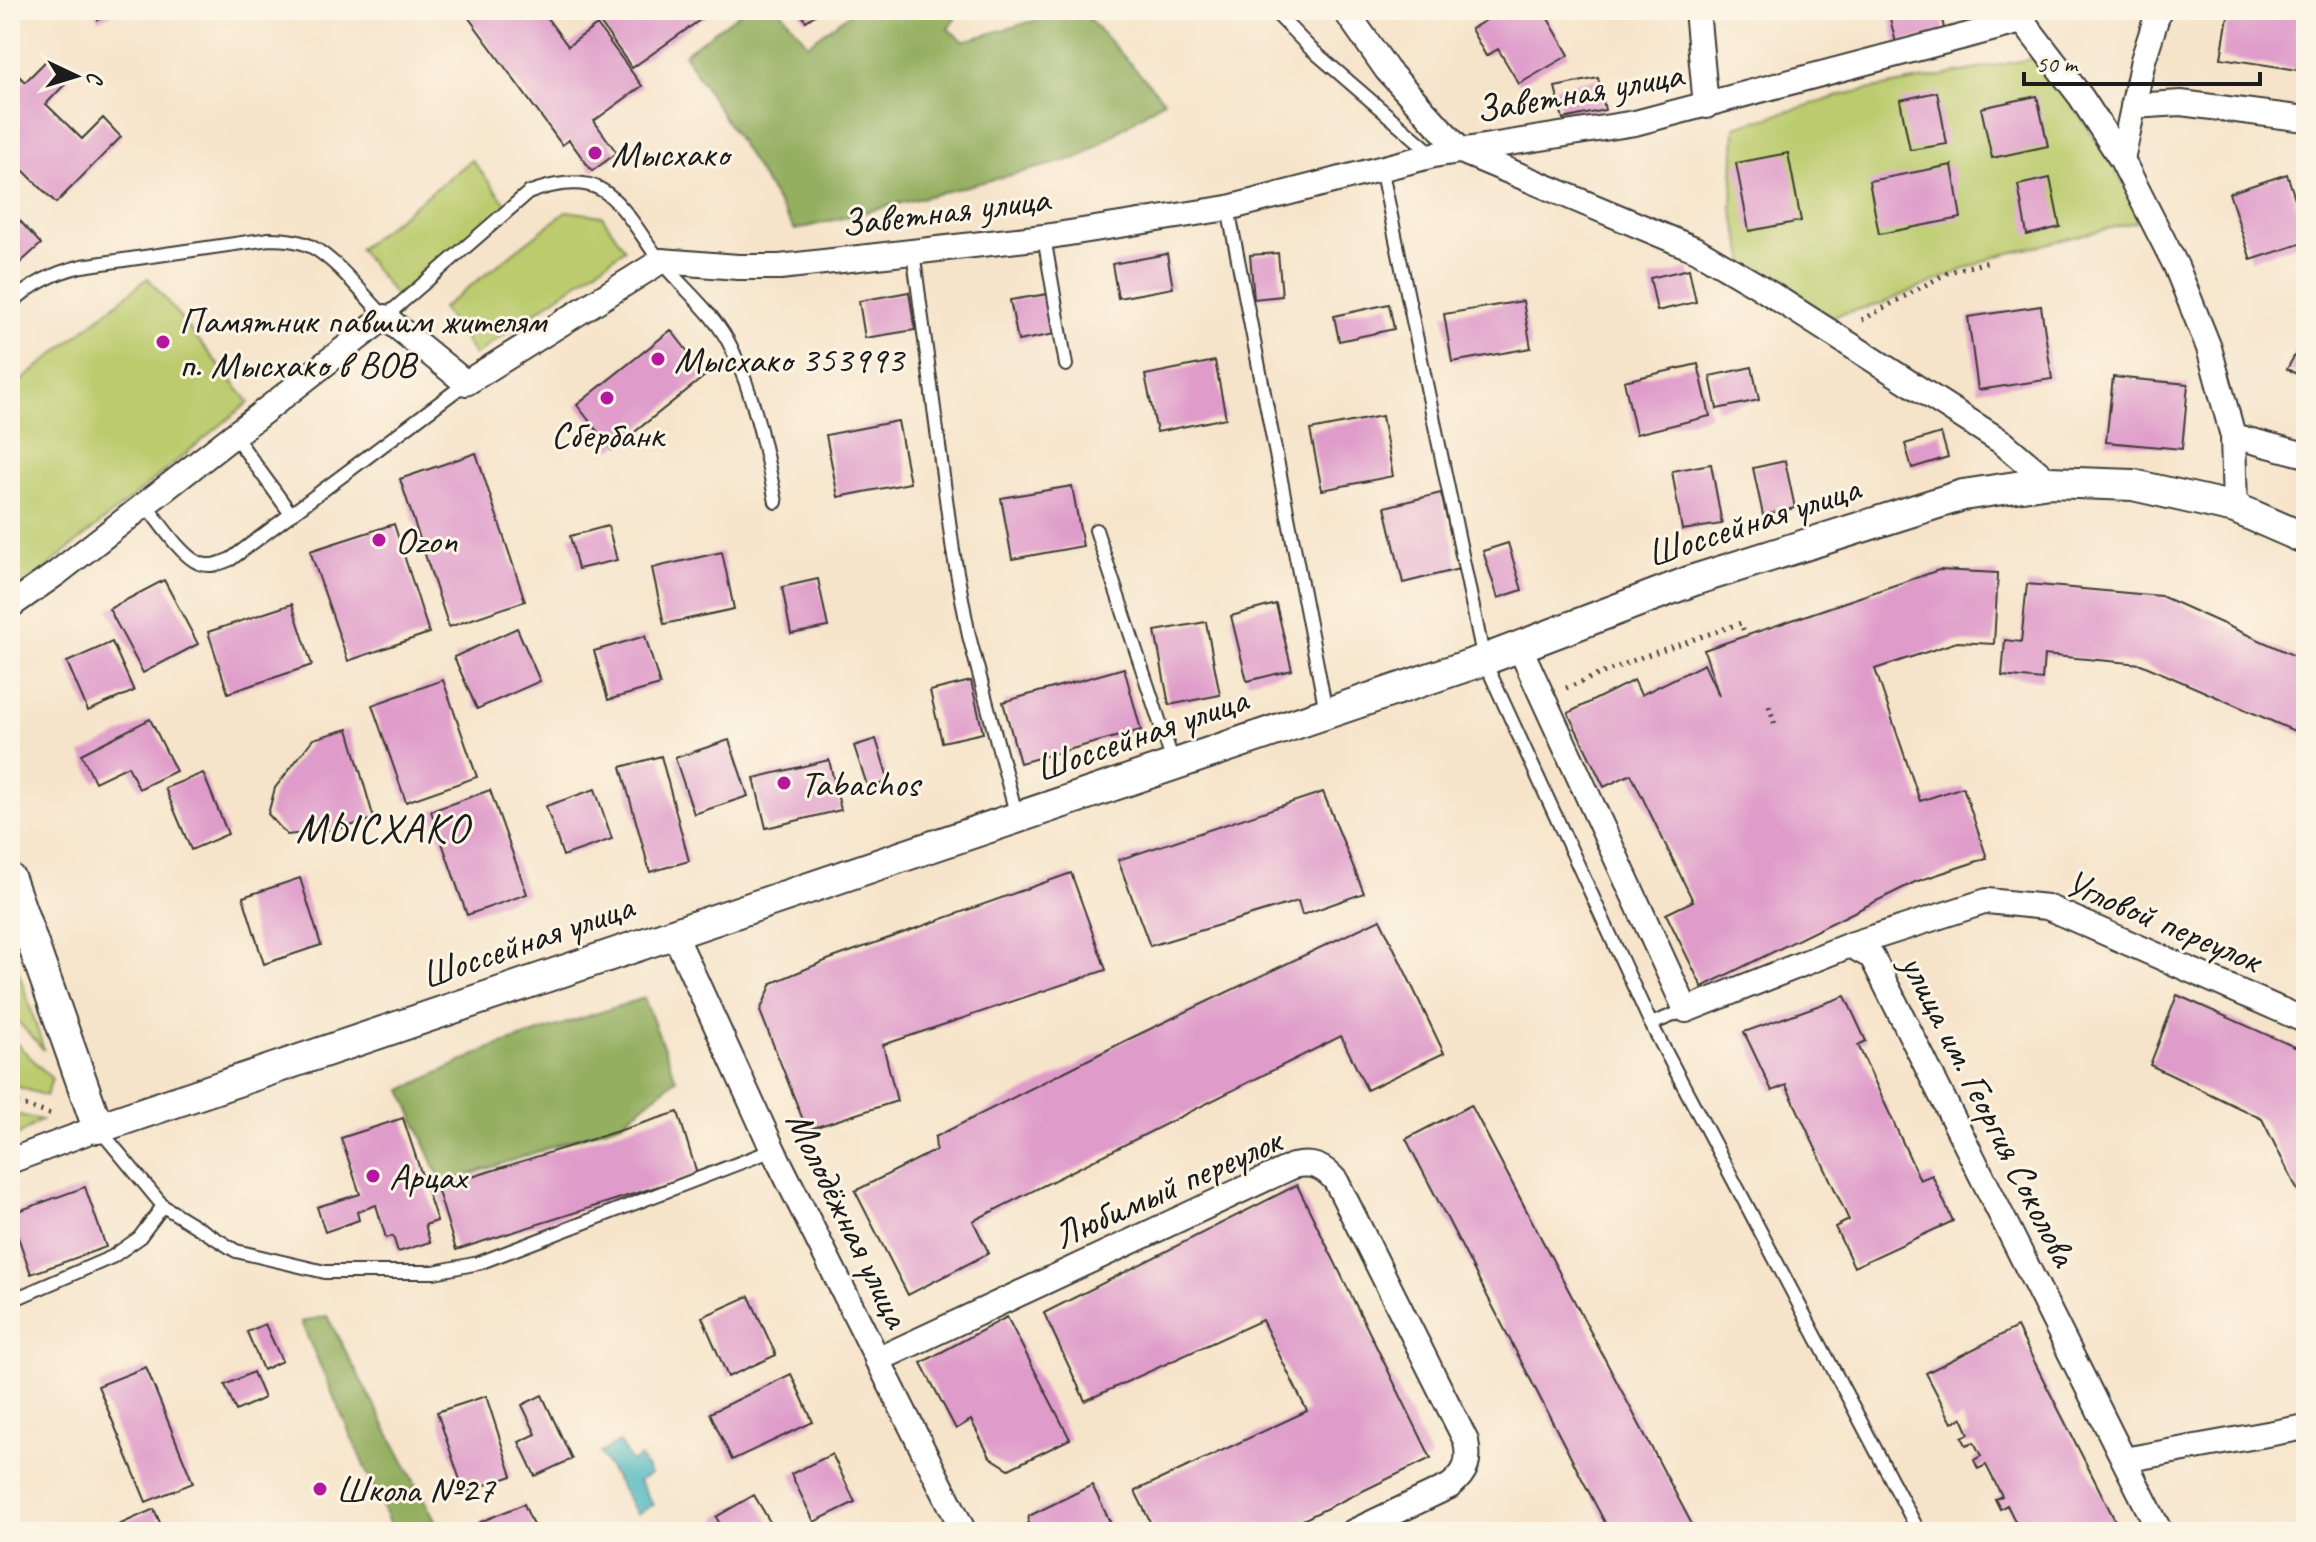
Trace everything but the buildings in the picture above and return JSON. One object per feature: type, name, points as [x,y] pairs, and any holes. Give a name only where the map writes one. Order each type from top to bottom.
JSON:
[{"type":"street","points":[[1345,10],[1387,70],[1461,151],[1697,250],[2002,442],[2049,482]]},
{"type":"street","points":[[1697,10],[1706,106]]},
{"type":"street","points":[[2122,160],[2143,60],[2159,10]]},
{"type":"street","name":"Заветная улица","points":[[661,261],[780,267],[1044,237],[1228,208],[1434,155],[1635,123],[1706,106],[2018,16],[2081,97],[2122,160],[2176,266],[2209,348],[2233,436],[2235,508]]},
{"type":"street","points":[[2133,106],[2181,103],[2306,119]]},
{"type":"street","points":[[10,606],[385,317],[466,383],[661,261]]},
{"type":"street","points":[[2233,436],[2306,455]]},
{"type":"street","name":"Шоссейная улица","points":[[10,1161],[98,1128],[1520,648],[1694,580],[1963,495],[2049,482],[2133,485],[2235,508],[2306,539]]},
{"type":"street","points":[[1520,648],[1686,1010]]},
{"type":"street","points":[[10,879],[98,1128]]},
{"type":"street","name":"Угловой переулок","points":[[1850,945],[1987,901],[2047,907],[2306,1021]]},
{"type":"street","name":"Молодёжная улица","points":[[674,933],[773,1150],[964,1532]]},
{"type":"street","name":"улица им. Георгия Соколова","points":[[1686,1010],[1850,945],[1872,957],[2160,1532]]},
{"type":"street","name":"Любимый переулок","points":[[877,1360],[1293,1166],[1310,1163],[1325,1168],[1336,1181],[1466,1441],[1469,1458],[1464,1475],[1450,1486],[1353,1532]]},
{"type":"street","points":[[2124,1460],[2306,1427]]},
{"type":"lane","points":[[1273,10],[1310,48],[1434,155]]},
{"type":"lane","points":[[1381,168],[1484,660],[1651,1024],[1919,1532]]},
{"type":"lane","points":[[10,304],[39,281],[82,266],[269,239],[290,239],[311,247],[329,260],[385,317],[528,193],[555,185],[590,185],[613,200],[716,324],[731,347],[760,421],[776,502]]},
{"type":"lane","points":[[1228,208],[1327,714]]},
{"type":"lane","points":[[1044,237],[1066,365]]},
{"type":"lane","points":[[913,251],[955,565],[969,636],[1017,818]]},
{"type":"lane","points":[[145,504],[186,554],[199,563],[215,565],[231,559],[466,383]]},
{"type":"lane","points":[[234,435],[291,514]]},
{"type":"lane","points":[[1096,530],[1174,765]]},
{"type":"lane","points":[[1651,1024],[1686,1010]]},
{"type":"lane","points":[[98,1128],[163,1206],[236,1251],[325,1272],[434,1272],[479,1263],[773,1150]]},
{"type":"lane","points":[[10,1301],[112,1257],[139,1238],[163,1206]]},
{"type":"path","points":[[1833,336],[1949,272],[1991,261]]},
{"type":"path","points":[[1543,698],[1642,657],[1741,623],[1745,635]]},
{"type":"path","points":[[1769,706],[1776,728]]},
{"type":"path","points":[[10,1101],[66,1119]]},
{"type":"green space","points":[[744,10],[780,10],[808,44],[855,10],[961,10],[948,29],[964,41],[1071,10],[1081,10],[1164,100],[1081,157],[795,230],[684,54]]},
{"type":"green space","points":[[2041,57],[2147,219],[1994,257],[1883,303],[1830,317],[1746,265],[1732,209],[1735,127],[1846,94]]},
{"type":"green space","points":[[472,160],[511,210],[398,299],[359,249]]},
{"type":"green space","points":[[567,211],[602,216],[625,249],[475,355],[442,308]]},
{"type":"green space","points":[[148,278],[249,402],[10,597],[10,390]]},
{"type":"green space","points":[[10,945],[44,1050],[10,1013]]},
{"type":"green space","points":[[644,998],[676,1079],[622,1123],[442,1184],[402,1090],[493,1047]]},
{"type":"green space","points":[[10,1037],[52,1079],[46,1096],[10,1084]]},
{"type":"green space","points":[[10,1113],[41,1120],[10,1141]]},
{"type":"green space","points":[[327,1316],[441,1532],[393,1532],[301,1322]]},
{"type":"water","points":[[619,1442],[631,1462],[640,1457],[650,1474],[639,1481],[653,1505],[637,1514],[600,1453]]},
{"type":"place","name":"Мысхако","points":[[595,153]]},
{"type":"place","name":"Памятник павшим жителям п. Мысхако в ВОВ","points":[[163,342]]},
{"type":"place","name":"Мысхако 353993","points":[[658,359]]},
{"type":"place","name":"Сбербанк","points":[[607,398]]},
{"type":"place","name":"Ozon","points":[[379,540]]},
{"type":"place","name":"Tabachos","points":[[784,783]]},
{"type":"place","name":"Арцах","points":[[373,1176]]},
{"type":"place","name":"Школа №27","points":[[320,1489]]},
{"type":"district","name":"МЫСХАКО","points":[[383,828]]}]
